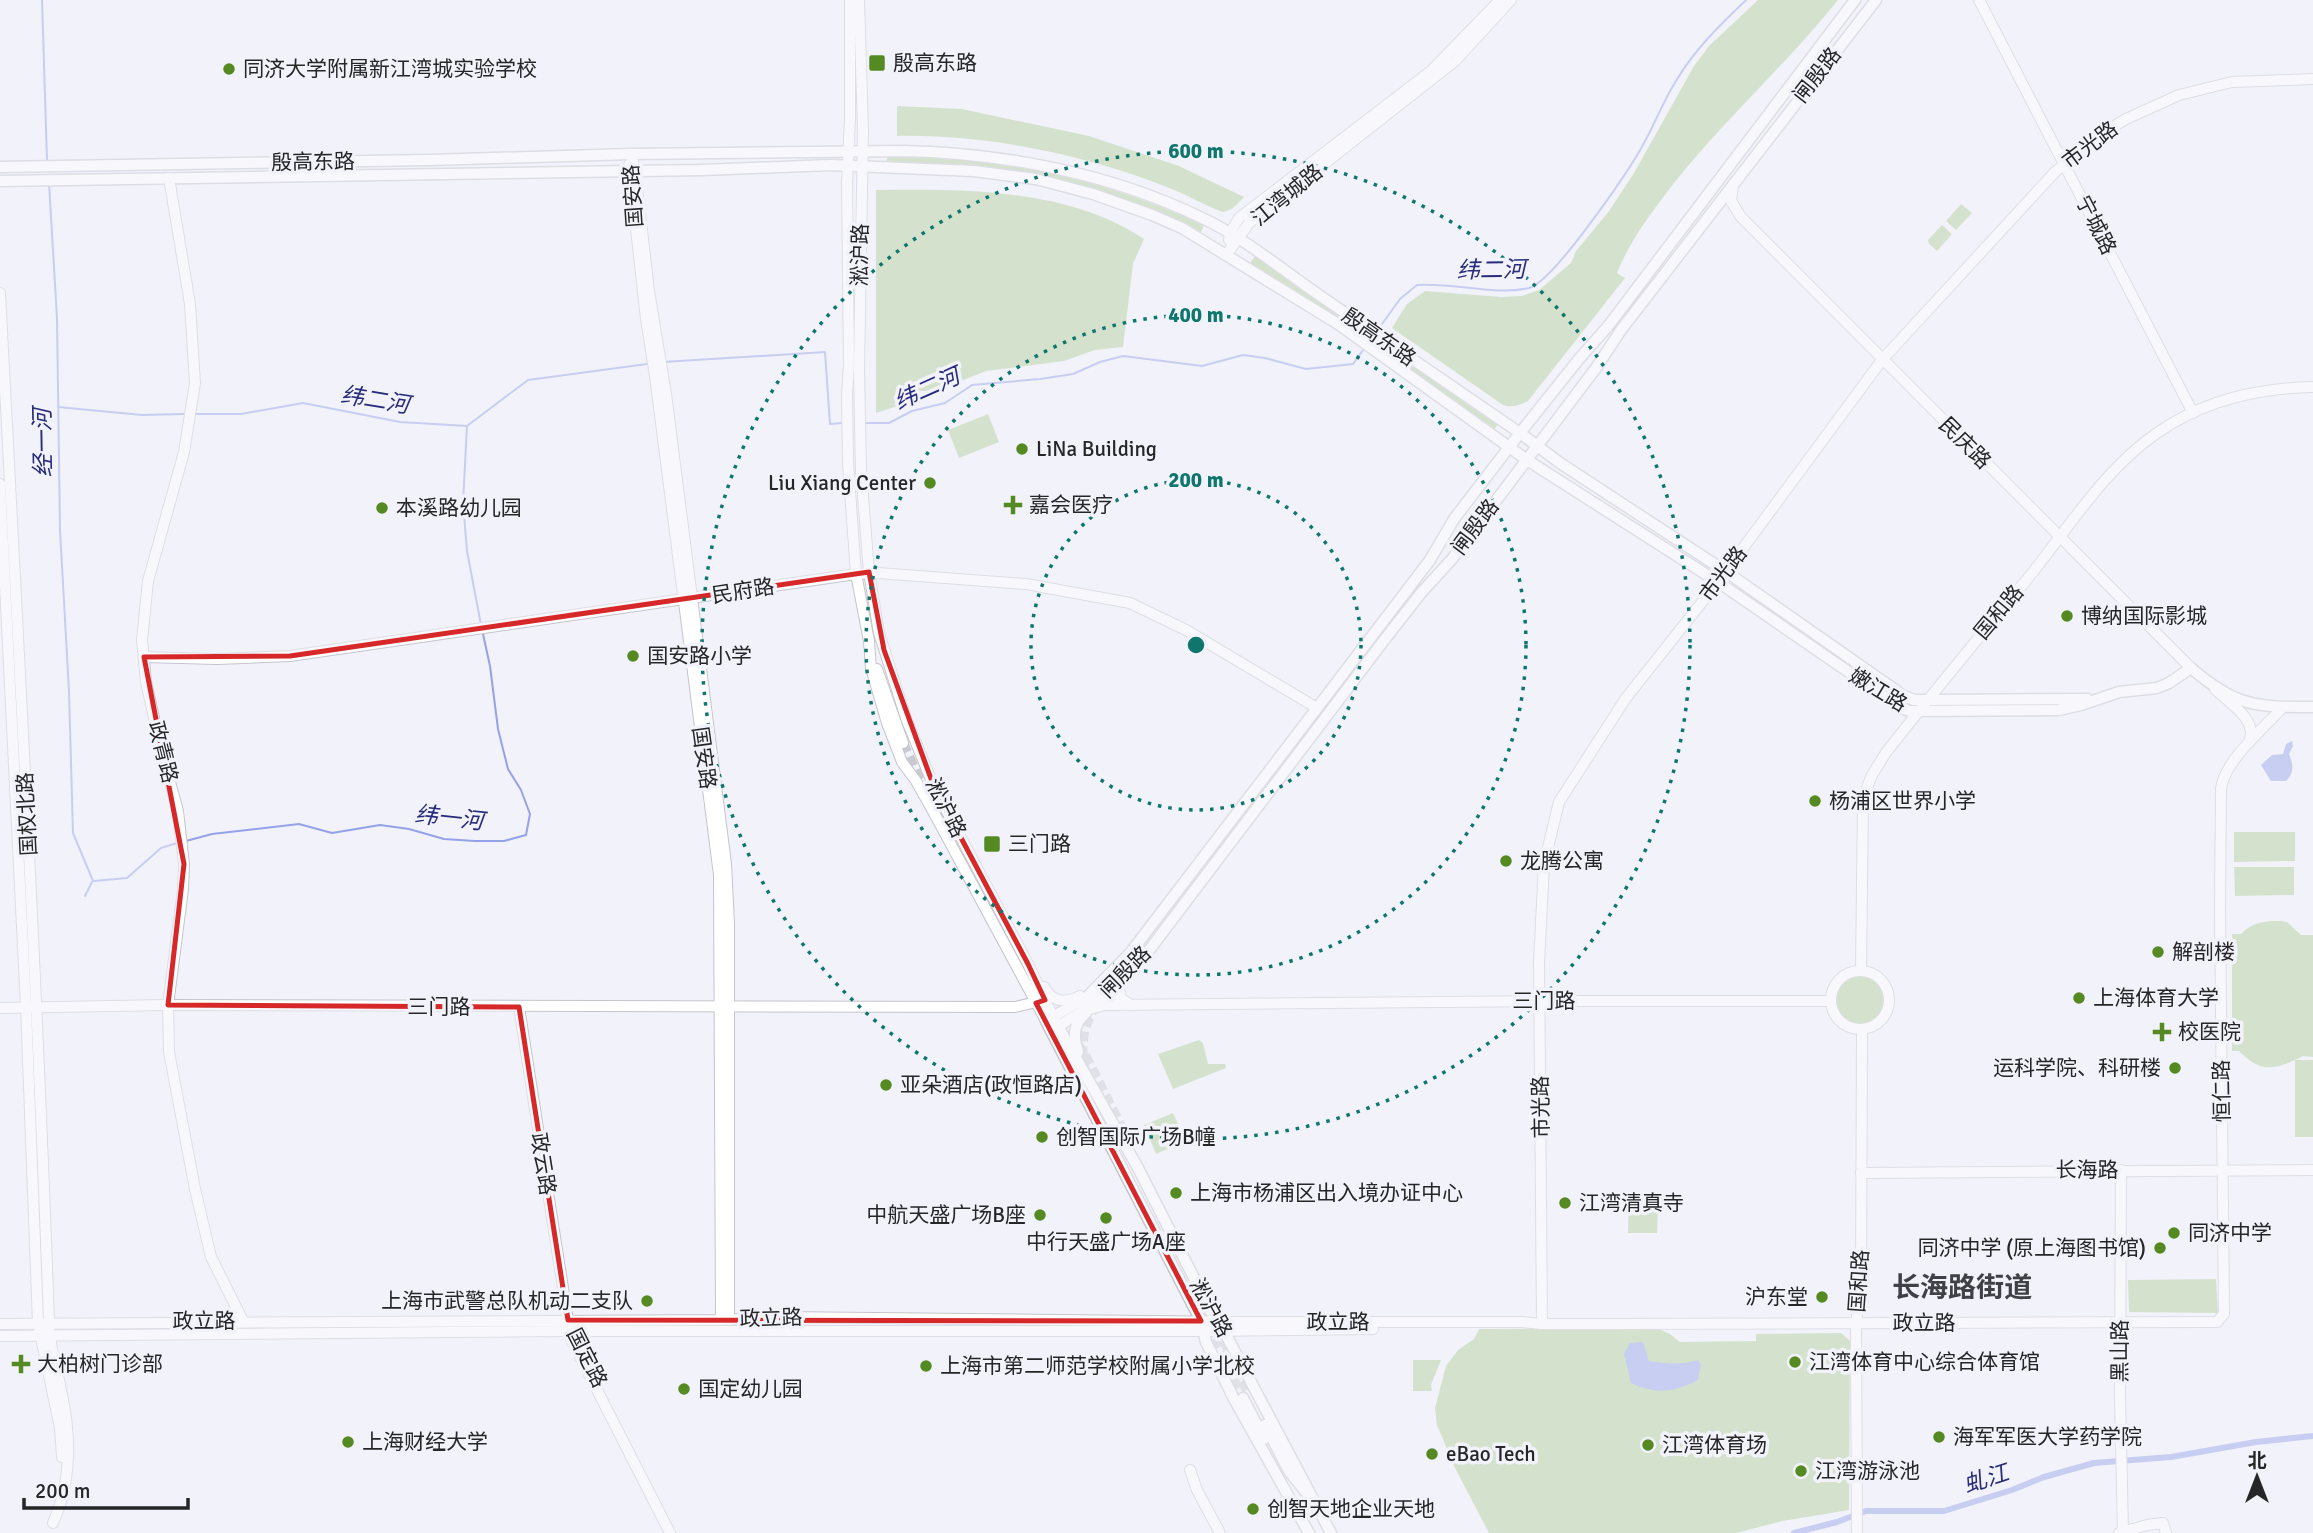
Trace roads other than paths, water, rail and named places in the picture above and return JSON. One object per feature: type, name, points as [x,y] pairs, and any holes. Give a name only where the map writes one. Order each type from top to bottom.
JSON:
[{"type":"main road","name":"闸殷路","points":[[1052,1024],[1077,1015],[1102,991],[1430,560],[1454,519],[1550,395],[1609,325],[1855,0]]},
{"type":"main road","name":"闸殷路","points":[[1052,1024],[1074,1005],[1119,983],[1150,949],[1297,752],[1421,593],[1452,559],[1621,330],[1875,0]]},
{"type":"main road","name":"殷高东路","points":[[0,167],[422,161],[631,154],[938,152],[1034,164],[1089,176],[1172,205],[1234,235],[1560,463],[1725,571]]},
{"type":"main road","name":"殷高东路","points":[[0,181],[848,167],[961,170],[1036,179],[1093,194],[1153,215],[1227,254],[1356,337],[1509,448],[1718,582]]},
{"type":"main road","points":[[1550,395],[1550,416],[1558,413],[1569,402]]},
{"type":"main road","points":[[1481,485],[1488,479],[1498,480],[1501,487],[1498,497]]},
{"type":"main road","name":"嫩江路","points":[[1725,571],[1904,696],[1914,700],[2075,699],[2104,696]]},
{"type":"main road","name":"嫩江路","points":[[1718,582],[1901,708],[1919,711],[2058,710],[2119,692],[2157,688],[2191,668]]},
{"type":"main road","points":[[2191,668],[2214,688],[2238,700],[2283,707],[2313,707]]},
{"type":"main road","points":[[1345,670],[1346,677],[1350,678],[1360,672]]},
{"type":"main road","points":[[1282,754],[1293,744],[1298,746],[1297,752]]},
{"type":"main road","points":[[1222,832],[1156,930],[1260,805]]},
{"type":"main road","points":[[1082,1065],[1075,1043],[1076,1025],[1093,1008],[1102,991]]},
{"type":"main road","name":"淞沪路","points":[[1052,1024],[1082,1065],[1216,1321],[1224,1331],[1332,1533]]},
{"type":"main road","name":"淞沪路","points":[[1052,1024],[1201,1326],[1233,1397],[1310,1533]]},
{"type":"main road","points":[[1310,1533],[1297,1498],[1246,1397],[1289,1471],[1323,1518]]},
{"type":"street","name":"淞沪路","points":[[850,0],[847,415],[856,574],[875,687],[907,772],[916,781],[1052,1024]]},
{"type":"street","name":"淞沪路","points":[[859,0],[862,152],[860,415],[869,572],[879,632],[905,718],[934,787],[1028,964],[1040,1002]]},
{"type":"street","name":"江湾城路","points":[[1227,254],[1239,218],[1442,62],[1500,0]]},
{"type":"street","name":"江湾城路","points":[[1234,235],[1455,61],[1511,0]]},
{"type":"street","name":"宁城路","points":[[1979,0],[2193,413]]},
{"type":"street","name":"市光路","points":[[1542,1324],[1539,963],[1544,864],[1559,802],[1626,698],[1718,582],[1882,360],[2064,163],[2126,118],[2179,95],[2232,82],[2313,79]]},
{"type":"street","name":"国安路","points":[[631,154],[688,599],[726,864],[729,924],[724,1007],[725,1320]]},
{"type":"street","name":"政青路","points":[[169,178],[190,304],[195,372],[193,406],[184,452],[148,581],[142,640],[149,696],[178,811],[184,863],[168,1005],[169,1052],[211,1257],[243,1321]]},
{"type":"street","points":[[1735,182],[1730,192],[1731,201],[1741,217]]},
{"type":"street","points":[[1703,224],[1713,214],[1724,209],[1730,209],[1741,217]]},
{"type":"street","name":"民庆路","points":[[1741,217],[2191,668]]},
{"type":"street","name":"国权北路","points":[[0,293],[43,1323],[61,1441],[62,1471],[52,1528]]},
{"type":"street","name":"国和路","points":[[1861,971],[1863,799],[1877,766],[1927,700],[2130,455],[2158,432],[2223,400],[2252,392],[2313,387]]},
{"type":"street","name":"国权北路","points":[[0,484],[4,645],[31,1007]]},
{"type":"street","name":"民府路","points":[[144,657],[217,659],[290,656],[869,572],[1026,584],[1130,603],[1185,630],[1317,708]]},
{"type":"street","points":[[869,641],[881,681],[907,741],[879,632]]},
{"type":"street","points":[[2214,688],[2251,725],[2252,734],[2247,747]]},
{"type":"street","name":"恒仁路","points":[[2221,1318],[2224,1314],[2221,789],[2229,766],[2283,707]]},
{"type":"street","points":[[1028,964],[1050,997],[1057,1001],[1073,1000],[1102,991]]},
{"type":"street","points":[[1861,971],[1871,972],[1879,978],[1889,994],[1889,1004],[1880,1021],[1862,1029],[1843,1023],[1834,1013],[1831,1001],[1836,983],[1843,976],[1861,971]]},
{"type":"street","points":[[1119,983],[1120,998],[1131,1006]]},
{"type":"street","name":"三门路","points":[[1077,1015],[1104,1005],[1831,1001]]},
{"type":"street","name":"三门路","points":[[0,1008],[168,1005],[1015,1007],[1040,1002]]},
{"type":"street","name":"政云路","points":[[519,1007],[570,1327]]},
{"type":"street","name":"国和路","points":[[1857,1531],[1856,1324],[1861,1284],[1862,1029]]},
{"type":"street","name":"黑山路","points":[[2121,1170],[2121,1532]]},
{"type":"street","name":"长海路","points":[[1861,1172],[2313,1170]]},
{"type":"street","name":"政立路","points":[[0,1324],[243,1321],[570,1327],[778,1317],[877,1317],[1201,1326],[1224,1331],[1522,1327],[1542,1324]]},
{"type":"street","name":"政立路","points":[[0,1336],[570,1327],[1201,1326],[1216,1321],[1856,1324],[2217,1322],[2221,1318]]},
{"type":"street","name":"国定路","points":[[570,1327],[670,1533]]},
{"type":"street","name":"国定路","points":[[570,1327],[676,1533]]},
{"type":"street","points":[[1190,1470],[1197,1490],[1220,1533]]},
{"type":"street","points":[[2121,1532],[2147,1524],[2165,1528]]},
{"type":"water","points":[[2292,741],[2289,754],[2291,774],[2286,781],[2271,781],[2261,765],[2272,755],[2283,754],[2286,744]]},
{"type":"water","points":[[1643,1342],[1649,1361],[1674,1364],[1698,1360],[1701,1365],[1698,1380],[1665,1390],[1648,1389],[1631,1383],[1624,1354],[1630,1343]]},
{"type":"waterway","name":"经一河","points":[[42,0],[47,160]]},
{"type":"waterway","name":"纬二河","points":[[1377,331],[1400,299],[1417,285],[1515,290],[1529,288],[1540,281],[1570,249],[1619,183],[1649,134],[1671,89],[1699,48],[1746,0]]},
{"type":"waterway","name":"经一河","points":[[49,183],[57,318],[60,530],[73,833],[93,881]]},
{"type":"waterway","name":"纬二河","points":[[865,423],[889,423],[912,411],[945,403],[972,385],[1073,374],[1100,362],[1123,356],[1202,366],[1243,355],[1306,369],[1353,364],[1363,350]]},
{"type":"waterway","name":"纬二河","points":[[663,362],[825,352],[830,424],[842,423]]},
{"type":"waterway","name":"纬二河","points":[[193,414],[241,414],[303,403],[400,422],[467,426],[528,380],[647,364]]},
{"type":"waterway","name":"纬二河","points":[[58,407],[142,415],[184,414]]},
{"type":"waterway","name":"纬一河","points":[[467,426],[463,503],[467,551],[481,625]]},
{"type":"waterway","name":"纬一河","points":[[186,841],[212,834],[299,824],[332,833],[380,825],[409,829],[444,839],[475,841],[504,841],[526,835],[530,814],[521,790],[508,769],[498,729],[483,634]]},
{"type":"waterway","name":"纬一河","points":[[94,881],[127,878],[161,848],[177,843]]},
{"type":"waterway","points":[[85,896],[92,882]]},
{"type":"waterway","name":"虬江","points":[[1794,1533],[1866,1511],[1944,1511],[2094,1463],[2171,1457],[2256,1442],[2313,1436]]},
{"type":"tunnel","points":[[903,743],[920,781]]},
{"type":"tunnel","points":[[1098,996],[1121,968]]},
{"type":"tunnel","points":[[1085,1071],[1083,1038],[1095,1007]]},
{"type":"tunnel","points":[[1060,1018],[1085,1055],[1132,1148]]},
{"type":"tunnel","points":[[1206,1326],[1243,1398]]},
{"type":"tunnel","points":[[1224,1340],[1248,1393]]},
{"type":"place","name":"殷高东路","points":[[877,63]]},
{"type":"place","name":"同济大学附属新江湾城实验学校","points":[[229,69]]},
{"type":"place","name":"LiNa Building","points":[[1022,449]]},
{"type":"place","name":"Liu Xiang Center","points":[[930,483]]},
{"type":"place","name":"嘉会医疗","points":[[1013,505]]},
{"type":"place","name":"本溪路幼儿园","points":[[382,508]]},
{"type":"place","name":"博纳国际影城","points":[[2067,616]]},
{"type":"place","name":"国安路小学","points":[[633,656]]},
{"type":"place","name":"杨浦区世界小学","points":[[1815,801]]},
{"type":"place","name":"三门路","points":[[992,844]]},
{"type":"place","name":"龙腾公寓","points":[[1506,861]]},
{"type":"place","name":"解剖楼","points":[[2158,952]]},
{"type":"place","name":"上海体育大学","points":[[2079,998]]},
{"type":"place","name":"校医院","points":[[2162,1032]]},
{"type":"place","name":"运科学院、科研楼","points":[[2175,1068]]},
{"type":"place","name":"亚朵酒店(政恒路店)","points":[[886,1085]]},
{"type":"place","name":"创智国际广场B幢","points":[[1042,1137]]},
{"type":"place","name":"上海市杨浦区出入境办证中心","points":[[1176,1193]]},
{"type":"place","name":"江湾清真寺","points":[[1565,1203]]},
{"type":"place","name":"中航天盛广场B座","points":[[1040,1215]]},
{"type":"place","name":"中行天盛广场A座","points":[[1106,1218]]},
{"type":"place","name":"同济中学","points":[[2174,1233]]},
{"type":"place","name":"同济中学 (原上海图书馆)","points":[[2160,1248]]},
{"type":"place","name":"沪东堂","points":[[1822,1297]]},
{"type":"place","name":"上海市武警总队机动二支队","points":[[647,1301]]},
{"type":"place","name":"江湾体育中心综合体育馆","points":[[1795,1362]]},
{"type":"place","name":"大柏树门诊部","points":[[21,1364]]},
{"type":"place","name":"上海市第二师范学校附属小学北校","points":[[926,1366]]},
{"type":"place","name":"国定幼儿园","points":[[684,1389]]},
{"type":"place","name":"海军军医大学药学院","points":[[1939,1437]]},
{"type":"place","name":"上海财经大学","points":[[348,1442]]},
{"type":"place","name":"江湾体育场","points":[[1648,1445]]},
{"type":"place","name":"eBao Tech","points":[[1432,1454]]},
{"type":"place","name":"江湾游泳池","points":[[1801,1471]]},
{"type":"place","name":"创智天地企业天地","points":[[1253,1509]]},
{"type":"district","name":"长海路街道","points":[[1962,1288]]}]
